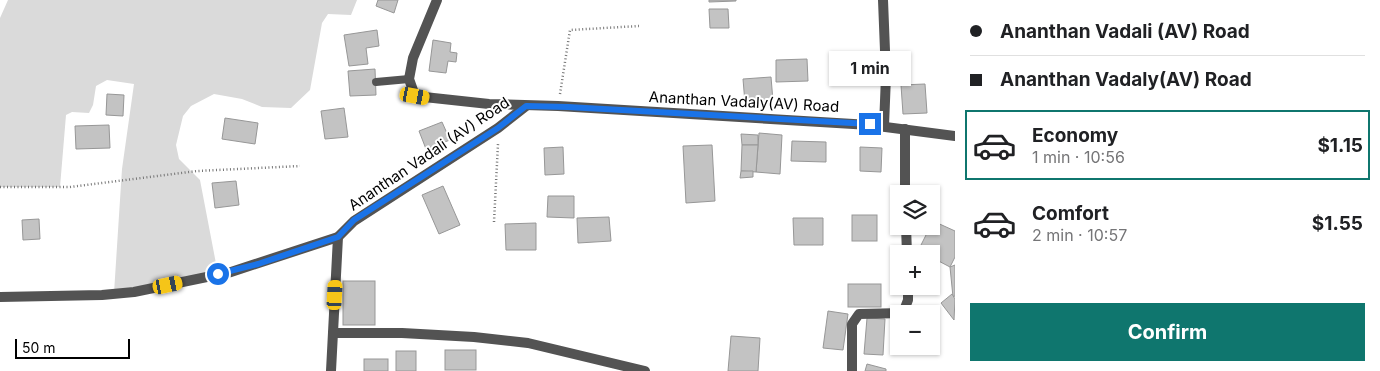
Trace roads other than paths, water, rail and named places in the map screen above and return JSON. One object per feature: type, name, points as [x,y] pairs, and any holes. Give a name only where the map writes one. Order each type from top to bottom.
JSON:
[{"type":"street","points":[[409,79],[413,58],[437,0]]},
{"type":"street","points":[[883,0],[886,76],[884,126]]},
{"type":"street","name":"Ananthan Vadaly(AV) Road","points":[[409,79],[415,96],[460,102],[558,106],[884,126],[955,136]]},
{"type":"street","name":"Ananthan Vadali (AV) Road","points":[[0,297],[102,295],[134,292],[230,272],[338,237],[354,220],[498,128],[528,106]]},
{"type":"street","points":[[905,129],[905,185]]},
{"type":"street","points":[[331,371],[338,237]]},
{"type":"street","points":[[852,371],[852,324],[859,314],[903,313],[908,295]]},
{"type":"street","points":[[333,333],[411,333],[528,343],[645,371]]},
{"type":"lane","points":[[376,82],[409,79]]}]
